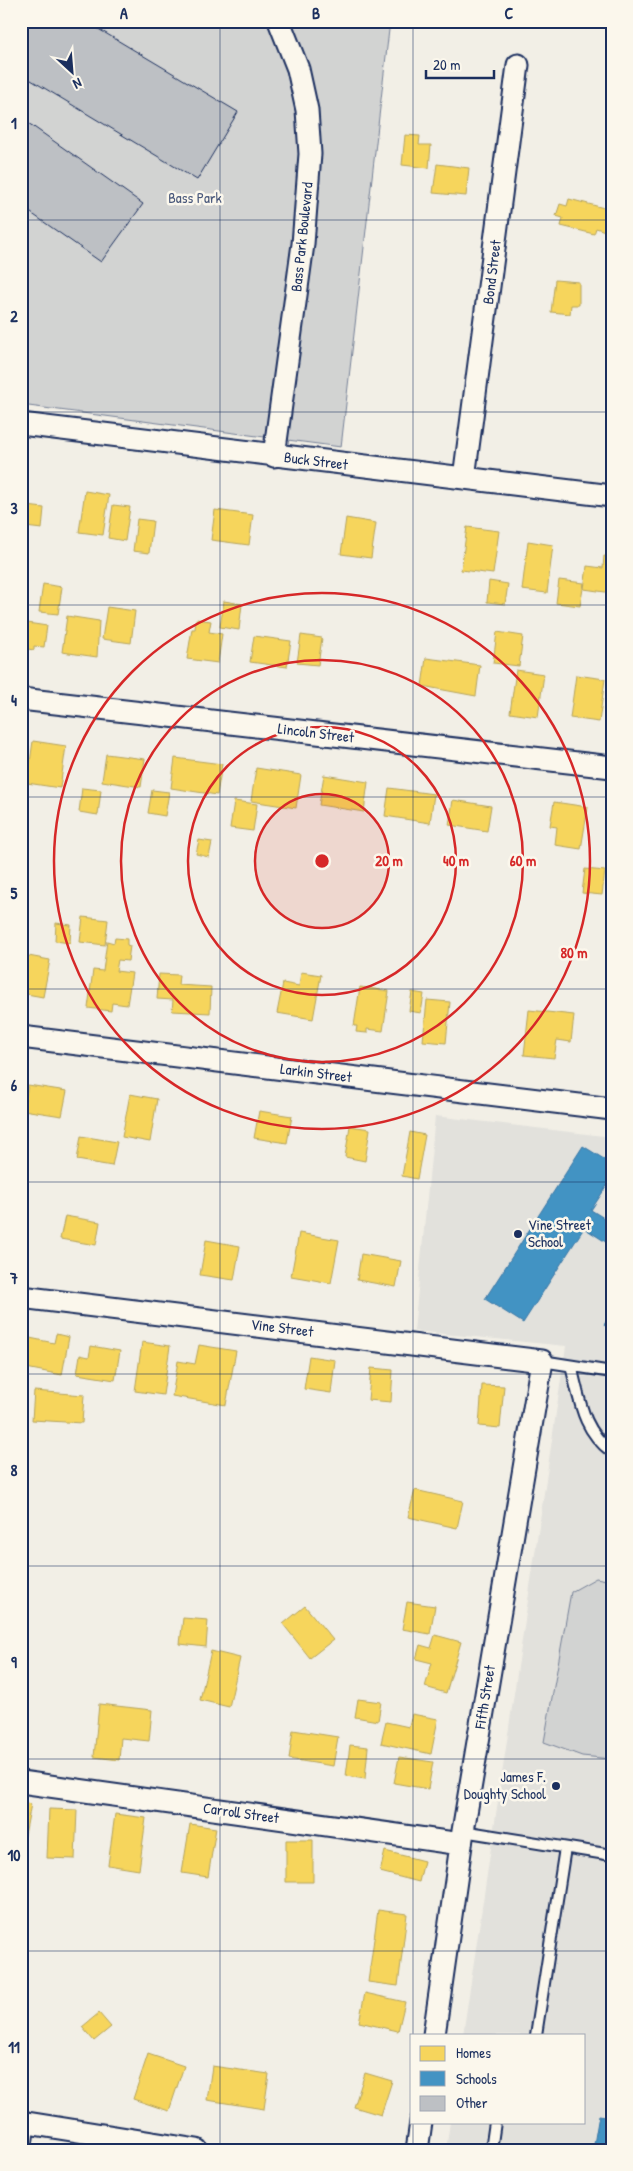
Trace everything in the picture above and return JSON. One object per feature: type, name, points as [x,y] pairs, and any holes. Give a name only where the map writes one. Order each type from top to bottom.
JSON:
[{"type":"street","name":"Bass Park Boulevard","points":[[274,456],[302,244],[310,154],[307,110],[298,69],[279,21]]},
{"type":"street","name":"Bond Street","points":[[464,478],[518,65]]},
{"type":"street","name":"Buck Street","points":[[21,424],[612,496]]},
{"type":"street","name":"Lincoln Street","points":[[21,699],[612,767]]},
{"type":"street","name":"Larkin Street","points":[[21,1037],[612,1109]]},
{"type":"street","name":"Vine Street","points":[[21,1296],[542,1361]]},
{"type":"street","name":"Fifth Street","points":[[434,2034],[462,1838],[542,1361]]},
{"type":"street","name":"Carroll Street","points":[[21,1782],[462,1838]]},
{"type":"street","points":[[21,2146],[23,2122],[197,2150]]},
{"type":"street","points":[[417,2150],[421,2124]]},
{"type":"lane","points":[[542,1361],[612,1372]]},
{"type":"lane","points":[[572,1366],[589,1429],[608,1449],[612,1458]]},
{"type":"lane","points":[[462,1838],[565,1848],[612,1855]]},
{"type":"lane","points":[[536,2034],[565,1848]]},
{"type":"lane","points":[[491,2150],[495,2124]]},
{"type":"shaded area","points":[[435,1116],[612,1137],[612,2150],[446,2150],[450,2124],[586,2124],[586,2034],[463,2034],[566,1346],[414,1331]]},
{"type":"green space","name":"Bass Park","points":[[21,21],[390,21],[341,447],[21,405]]},
{"type":"green space","points":[[596,1578],[612,1581],[612,1759],[582,1756],[544,1742],[571,1592]]},
{"type":"building: Homes","points":[[405,135],[420,136],[419,145],[431,145],[429,168],[402,165]]},
{"type":"building: Homes","points":[[437,164],[469,168],[466,196],[433,193]]},
{"type":"building: Homes","points":[[569,199],[612,210],[608,232],[596,228],[594,234],[561,226],[563,218],[556,216],[560,204],[567,206]]},
{"type":"building: Homes","points":[[555,280],[579,282],[579,305],[571,305],[570,314],[551,312]]},
{"type":"building: Homes","points":[[85,491],[109,495],[103,535],[79,532]]},
{"type":"building: Homes","points":[[113,505],[130,507],[125,541],[108,538]]},
{"type":"building: Homes","points":[[27,506],[44,508],[42,529],[25,527]]},
{"type":"building: Homes","points":[[215,510],[253,515],[249,545],[211,540]]},
{"type":"building: Homes","points":[[346,518],[376,523],[371,558],[341,554]]},
{"type":"building: Homes","points":[[137,519],[153,521],[149,553],[133,551]]},
{"type":"building: Homes","points":[[467,527],[499,531],[493,574],[461,570]]},
{"type":"building: Homes","points":[[528,541],[553,545],[547,593],[522,590]]},
{"type":"building: Homes","points":[[604,556],[612,557],[612,593],[584,589],[587,566],[603,568]]},
{"type":"building: Homes","points":[[559,580],[584,583],[580,606],[556,603]]},
{"type":"building: Homes","points":[[489,581],[508,584],[505,604],[487,602]]},
{"type":"building: Homes","points":[[43,584],[62,587],[58,614],[39,612]]},
{"type":"building: Homes","points":[[224,601],[242,604],[239,630],[220,627]]},
{"type":"building: Homes","points":[[107,607],[135,611],[131,643],[102,639]]},
{"type":"building: Homes","points":[[67,616],[99,621],[97,657],[62,652]]},
{"type":"building: Homes","points":[[196,619],[211,621],[209,632],[222,634],[218,663],[187,659],[192,629],[195,629]]},
{"type":"building: Homes","points":[[21,622],[47,626],[44,647],[34,646],[34,650],[21,648]]},
{"type":"building: Homes","points":[[497,632],[523,636],[519,666],[493,663]]},
{"type":"building: Homes","points":[[301,635],[322,638],[318,665],[297,663]]},
{"type":"building: Homes","points":[[254,636],[291,641],[287,667],[250,662]]},
{"type":"building: Homes","points":[[426,658],[480,665],[476,696],[422,686]]},
{"type":"building: Homes","points":[[516,670],[544,674],[538,717],[510,713]]},
{"type":"building: Homes","points":[[576,675],[605,679],[599,722],[570,718]]},
{"type":"building: Homes","points":[[33,741],[66,746],[60,788],[27,783]]},
{"type":"building: Homes","points":[[106,754],[145,759],[141,787],[102,781]]},
{"type":"building: Homes","points":[[175,758],[222,764],[217,795],[171,788]]},
{"type":"building: Homes","points":[[256,768],[301,775],[296,808],[251,801]]},
{"type":"building: Homes","points":[[324,775],[368,782],[364,812],[319,805]]},
{"type":"building: Homes","points":[[21,777],[26,778],[23,800],[21,800]]},
{"type":"building: Homes","points":[[82,788],[101,790],[98,815],[79,812]]},
{"type":"building: Homes","points":[[389,788],[434,794],[430,823],[385,816]]},
{"type":"building: Homes","points":[[152,790],[169,792],[165,816],[148,813]]},
{"type":"building: Homes","points":[[453,800],[491,806],[487,831],[449,825]]},
{"type":"building: Homes","points":[[234,801],[257,804],[253,831],[230,828]]},
{"type":"building: Homes","points":[[554,802],[588,807],[581,849],[555,845],[557,827],[550,826]]},
{"type":"building: Homes","points":[[199,840],[212,842],[209,857],[196,854]]},
{"type":"building: Homes","points":[[585,869],[605,871],[602,895],[582,893]]},
{"type":"building: Homes","points":[[83,917],[108,920],[105,945],[80,942]]},
{"type":"building: Homes","points":[[56,923],[71,925],[70,943],[55,941]]},
{"type":"building: Homes","points":[[115,938],[127,939],[127,945],[130,946],[128,961],[118,960],[116,971],[132,973],[127,1005],[112,1003],[111,1011],[88,1008],[93,970],[103,971],[107,941],[114,943]]},
{"type":"building: Homes","points":[[23,955],[50,960],[43,997],[21,993]]},
{"type":"building: Homes","points":[[301,972],[321,975],[313,1019],[277,1013],[283,983],[299,986]]},
{"type":"building: Homes","points":[[159,974],[179,975],[178,985],[211,987],[210,1013],[172,1011],[173,1000],[157,999]]},
{"type":"building: Homes","points":[[360,987],[389,991],[383,1031],[367,1029],[367,1033],[356,1032],[357,1026],[354,1026]]},
{"type":"building: Homes","points":[[412,992],[424,994],[421,1013],[409,1011]]},
{"type":"building: Homes","points":[[427,1000],[450,1002],[446,1043],[423,1041]]},
{"type":"building: Homes","points":[[529,1010],[574,1015],[571,1042],[557,1040],[554,1058],[524,1055]]},
{"type":"building: Homes","points":[[28,1085],[67,1091],[62,1116],[23,1110]]},
{"type":"building: Homes","points":[[130,1094],[157,1099],[150,1142],[122,1137]]},
{"type":"building: Homes","points":[[259,1111],[292,1116],[287,1143],[254,1138]]},
{"type":"building: Homes","points":[[350,1126],[370,1129],[365,1161],[345,1157]]},
{"type":"building: Homes","points":[[410,1132],[425,1135],[417,1179],[402,1176]]},
{"type":"building: Homes","points":[[81,1136],[117,1142],[112,1166],[77,1160]]},
{"type":"building: Homes","points":[[65,1216],[100,1222],[96,1245],[60,1239]]},
{"type":"building: Homes","points":[[299,1233],[339,1240],[331,1283],[291,1276]]},
{"type":"building: Homes","points":[[206,1240],[240,1246],[234,1280],[200,1275]]},
{"type":"building: Homes","points":[[361,1254],[401,1261],[396,1287],[357,1280]]},
{"type":"building: Homes","points":[[56,1334],[69,1337],[62,1375],[21,1367],[25,1337],[54,1343]]},
{"type":"building: Homes","points":[[142,1342],[170,1346],[163,1395],[135,1391]]},
{"type":"building: Homes","points":[[199,1345],[236,1351],[226,1405],[172,1396],[178,1361],[195,1364]]},
{"type":"building: Homes","points":[[91,1346],[120,1351],[115,1380],[77,1374],[80,1355],[89,1357]]},
{"type":"building: Homes","points":[[309,1356],[335,1360],[331,1393],[304,1389]]},
{"type":"building: Homes","points":[[371,1368],[393,1370],[391,1402],[368,1400]]},
{"type":"building: Homes","points":[[482,1385],[504,1386],[500,1428],[479,1426]]},
{"type":"building: Homes","points":[[34,1391],[84,1395],[82,1423],[32,1420]]},
{"type":"building: Homes","points":[[415,1490],[463,1501],[457,1528],[408,1517]]},
{"type":"building: Homes","points":[[407,1602],[435,1606],[430,1634],[402,1629]]},
{"type":"building: Homes","points":[[305,1606],[333,1640],[310,1658],[283,1624]]},
{"type":"building: Homes","points":[[183,1618],[208,1620],[206,1647],[180,1644]]},
{"type":"building: Homes","points":[[435,1635],[461,1642],[446,1693],[425,1687],[432,1663],[416,1659],[420,1645],[431,1648]]},
{"type":"building: Homes","points":[[211,1651],[240,1658],[229,1707],[200,1700]]},
{"type":"building: Homes","points":[[358,1699],[381,1702],[378,1721],[355,1717]]},
{"type":"building: Homes","points":[[99,1704],[152,1710],[149,1741],[121,1738],[119,1760],[94,1757]]},
{"type":"building: Homes","points":[[412,1714],[438,1719],[431,1754],[381,1743],[386,1722],[409,1727]]},
{"type":"building: Homes","points":[[293,1730],[338,1737],[333,1766],[289,1759]]},
{"type":"building: Homes","points":[[350,1745],[368,1747],[365,1779],[346,1776]]},
{"type":"building: Homes","points":[[399,1757],[433,1762],[428,1789],[394,1783]]},
{"type":"building: Homes","points":[[21,1802],[31,1804],[24,1840],[21,1839]]},
{"type":"building: Homes","points":[[49,1809],[77,1810],[75,1859],[47,1858]]},
{"type":"building: Homes","points":[[115,1814],[146,1818],[139,1870],[108,1865]]},
{"type":"building: Homes","points":[[190,1824],[216,1828],[208,1877],[182,1873]]},
{"type":"building: Homes","points":[[286,1840],[313,1840],[313,1882],[286,1882]]},
{"type":"building: Homes","points":[[385,1851],[424,1861],[419,1882],[380,1872]]},
{"type":"building: Homes","points":[[378,1910],[407,1914],[398,1986],[368,1982]]},
{"type":"building: Homes","points":[[365,1993],[405,2002],[398,2031],[359,2022]]},
{"type":"building: Homes","points":[[99,2013],[111,2027],[94,2041],[82,2027]]},
{"type":"building: Homes","points":[[148,2054],[184,2066],[169,2111],[133,2099]]},
{"type":"building: Homes","points":[[212,2066],[269,2074],[264,2109],[207,2100]]},
{"type":"building: Homes","points":[[365,2073],[392,2081],[381,2115],[354,2107]]},
{"type":"building: Schools","points":[[583,1146],[612,1164],[612,1178],[591,1210],[612,1223],[612,1246],[584,1228],[523,1323],[485,1299]]},
{"type":"building: Schools","points":[[612,1312],[612,1330],[604,1325]]},
{"type":"building: Schools","points":[[599,2115],[612,2117],[612,2150],[593,2150]]},
{"type":"building: Other","points":[[21,21],[85,21],[238,112],[197,180],[21,74]]},
{"type":"building: Other","points":[[21,118],[143,204],[101,262],[21,206]]},
{"type":"place","name":"Vine Street School","points":[[518,1234]]},
{"type":"place","name":"James F. Doughty School","points":[[556,1786]]}]
